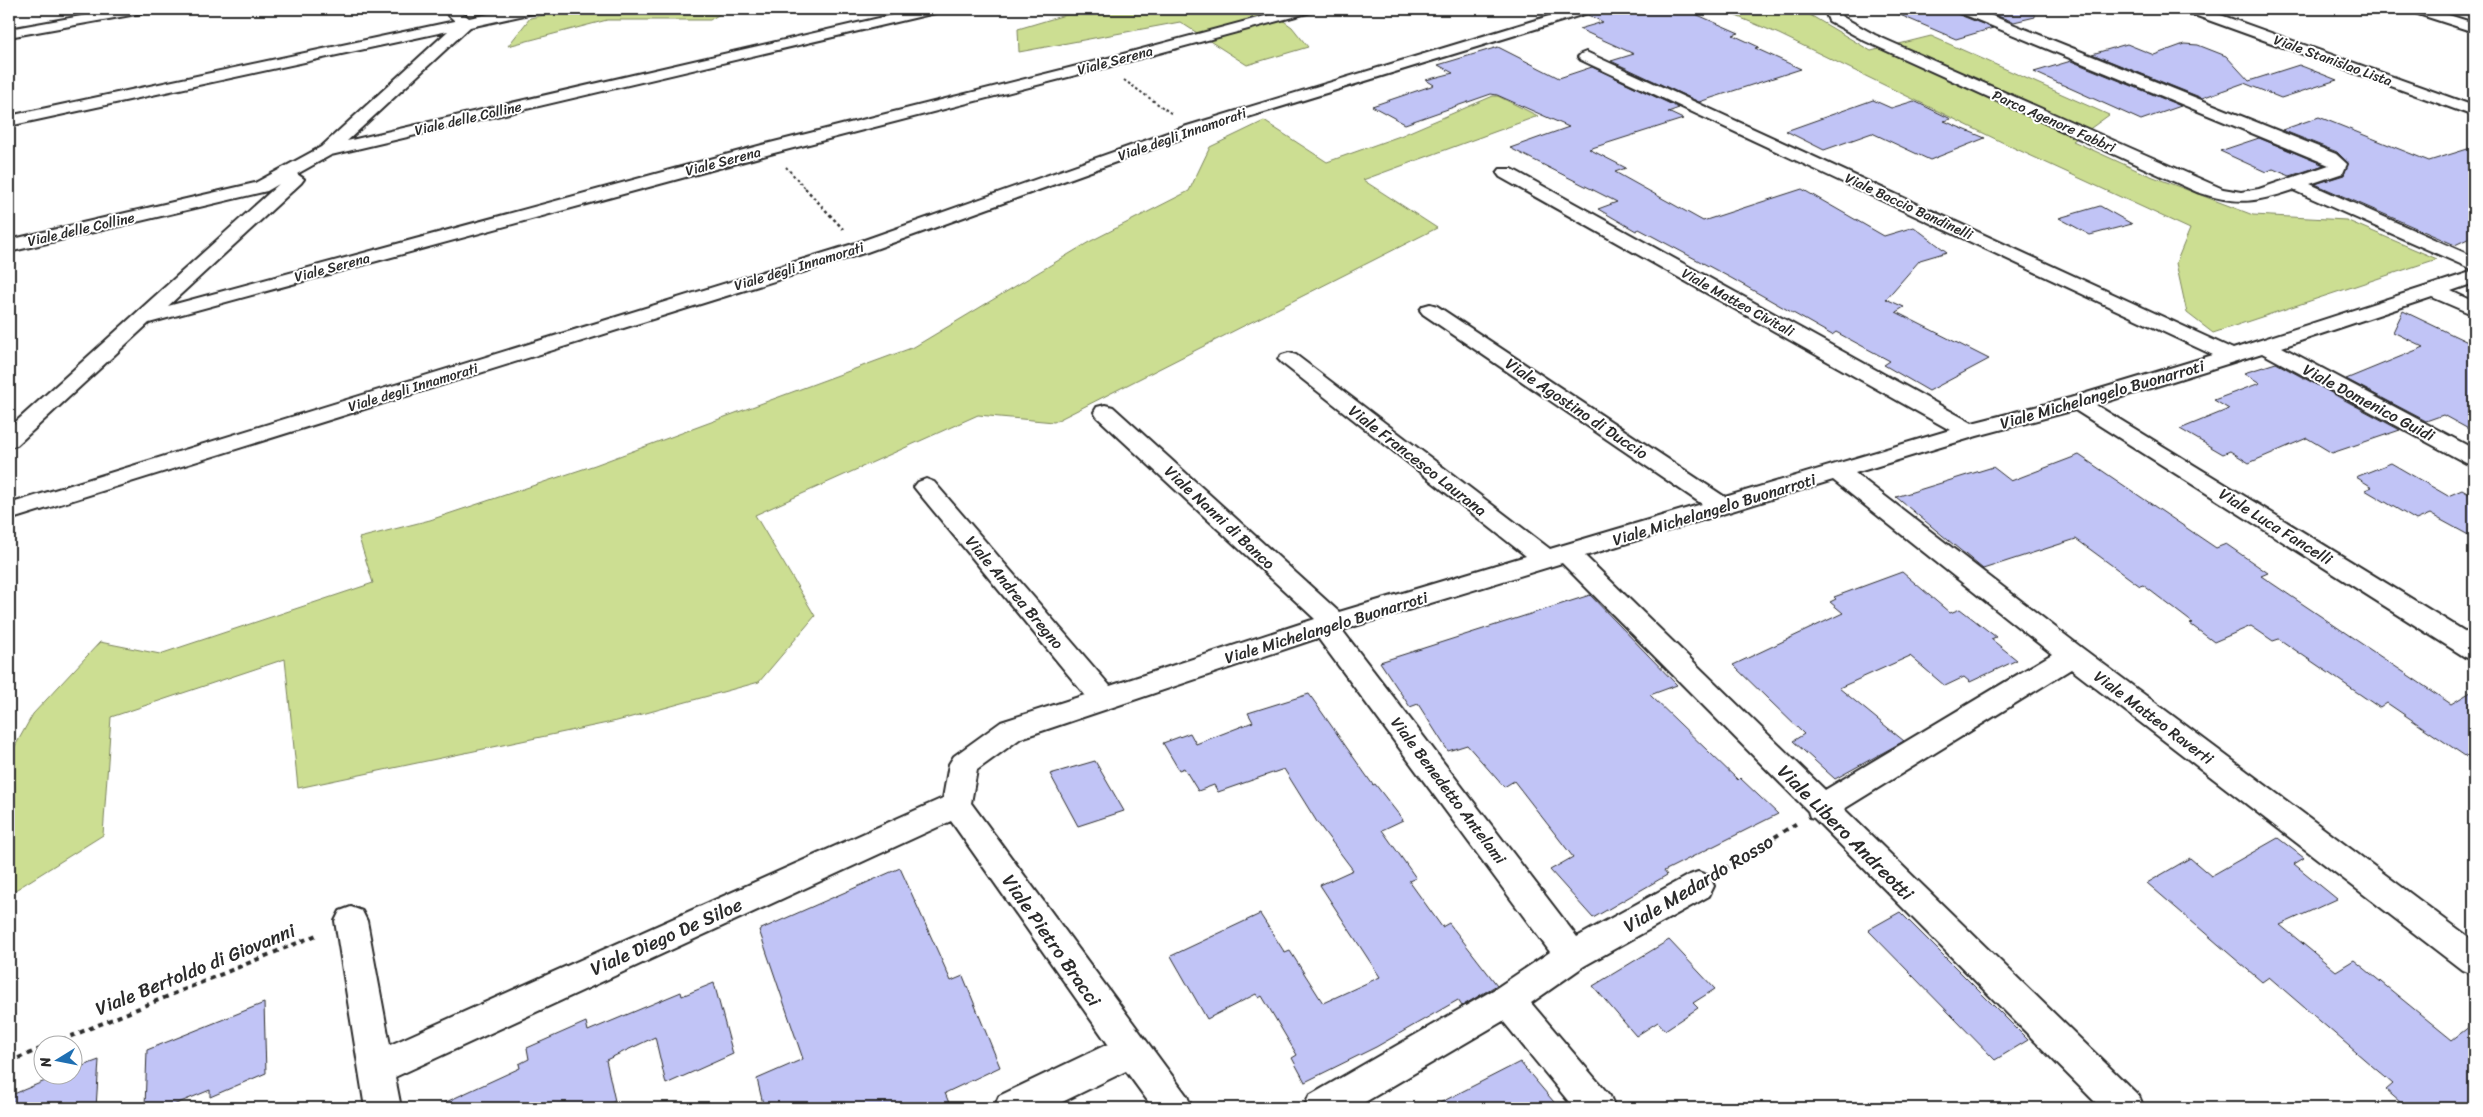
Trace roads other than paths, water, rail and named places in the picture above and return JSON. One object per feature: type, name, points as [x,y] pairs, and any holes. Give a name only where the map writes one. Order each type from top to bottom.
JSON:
[{"type":"street","points":[[9,33],[142,9]]},
{"type":"street","points":[[449,9],[466,24]]},
{"type":"street","points":[[9,121],[533,9]]},
{"type":"street","name":"Viale delle Colline","points":[[9,246],[261,187],[326,151],[935,9]]},
{"type":"street","name":"Viale Serena","points":[[142,319],[768,149],[1102,64],[1306,9]]},
{"type":"street","name":"Viale degli Innamorati","points":[[9,512],[860,248],[1193,129],[1586,9]]},
{"type":"street","name":"Parco Agenore Fabbri","points":[[1839,9],[1833,14],[1834,18],[1870,38],[2203,188],[2226,195],[2242,197],[2262,193],[2337,169],[2338,164],[2330,158],[1963,9]]},
{"type":"street","name":"Viale Stanislao Lista","points":[[2191,9],[2474,111]]},
{"type":"street","points":[[2417,9],[2474,28]]},
{"type":"street","points":[[9,440],[466,24]]},
{"type":"street","name":"Viale Baccio Bandinelli","points":[[1586,57],[2232,356]]},
{"type":"street","name":"Viale Matteo Civitali","points":[[1506,174],[1969,431]]},
{"type":"street","points":[[2292,183],[2474,264]]},
{"type":"street","name":"Viale Michelangelo Buonarroti","points":[[956,805],[964,764],[1011,730],[1330,624],[1723,507],[1969,431],[2078,403],[2264,346],[2474,277]]},
{"type":"street","points":[[2432,290],[2474,309]]},
{"type":"street","name":"Viale Agostino di Duccio","points":[[1430,310],[1723,507]]},
{"type":"street","name":"Viale Domenico Guidi","points":[[2264,346],[2474,458]]},
{"type":"street","name":"Viale Francesco Laurana","points":[[1289,359],[1557,557]]},
{"type":"street","name":"Viale Luca Fancelli","points":[[2078,403],[2474,650]]},
{"type":"street","name":"Viale Nanni di Banco","points":[[1105,412],[1330,624]]},
{"type":"street","name":"Viale Matteo Raverti","points":[[1837,471],[2072,655],[2474,960]]},
{"type":"street","name":"Viale Andrea Bregno","points":[[926,487],[1104,698]]},
{"type":"street","name":"Viale Libero Andreotti","points":[[1557,557],[1821,808],[2126,1108]]},
{"type":"street","name":"Viale Benedetto Antelami","points":[[1330,624],[1572,956]]},
{"type":"street","points":[[1821,808],[2072,655]]},
{"type":"street","name":"Viale Pietro Bracci","points":[[956,805],[1131,1051],[1174,1108]]},
{"type":"street","name":"Viale Diego De Siloe","points":[[377,1068],[956,805]]},
{"type":"street","name":"Viale Medardo Rosso","points":[[1322,1108],[1507,1000],[1572,956],[1698,886]]},
{"type":"street","points":[[351,921],[377,1068],[382,1108]]},
{"type":"street","points":[[1507,1000],[1597,1108]]},
{"type":"street","points":[[1012,1108],[1131,1051]]}]
